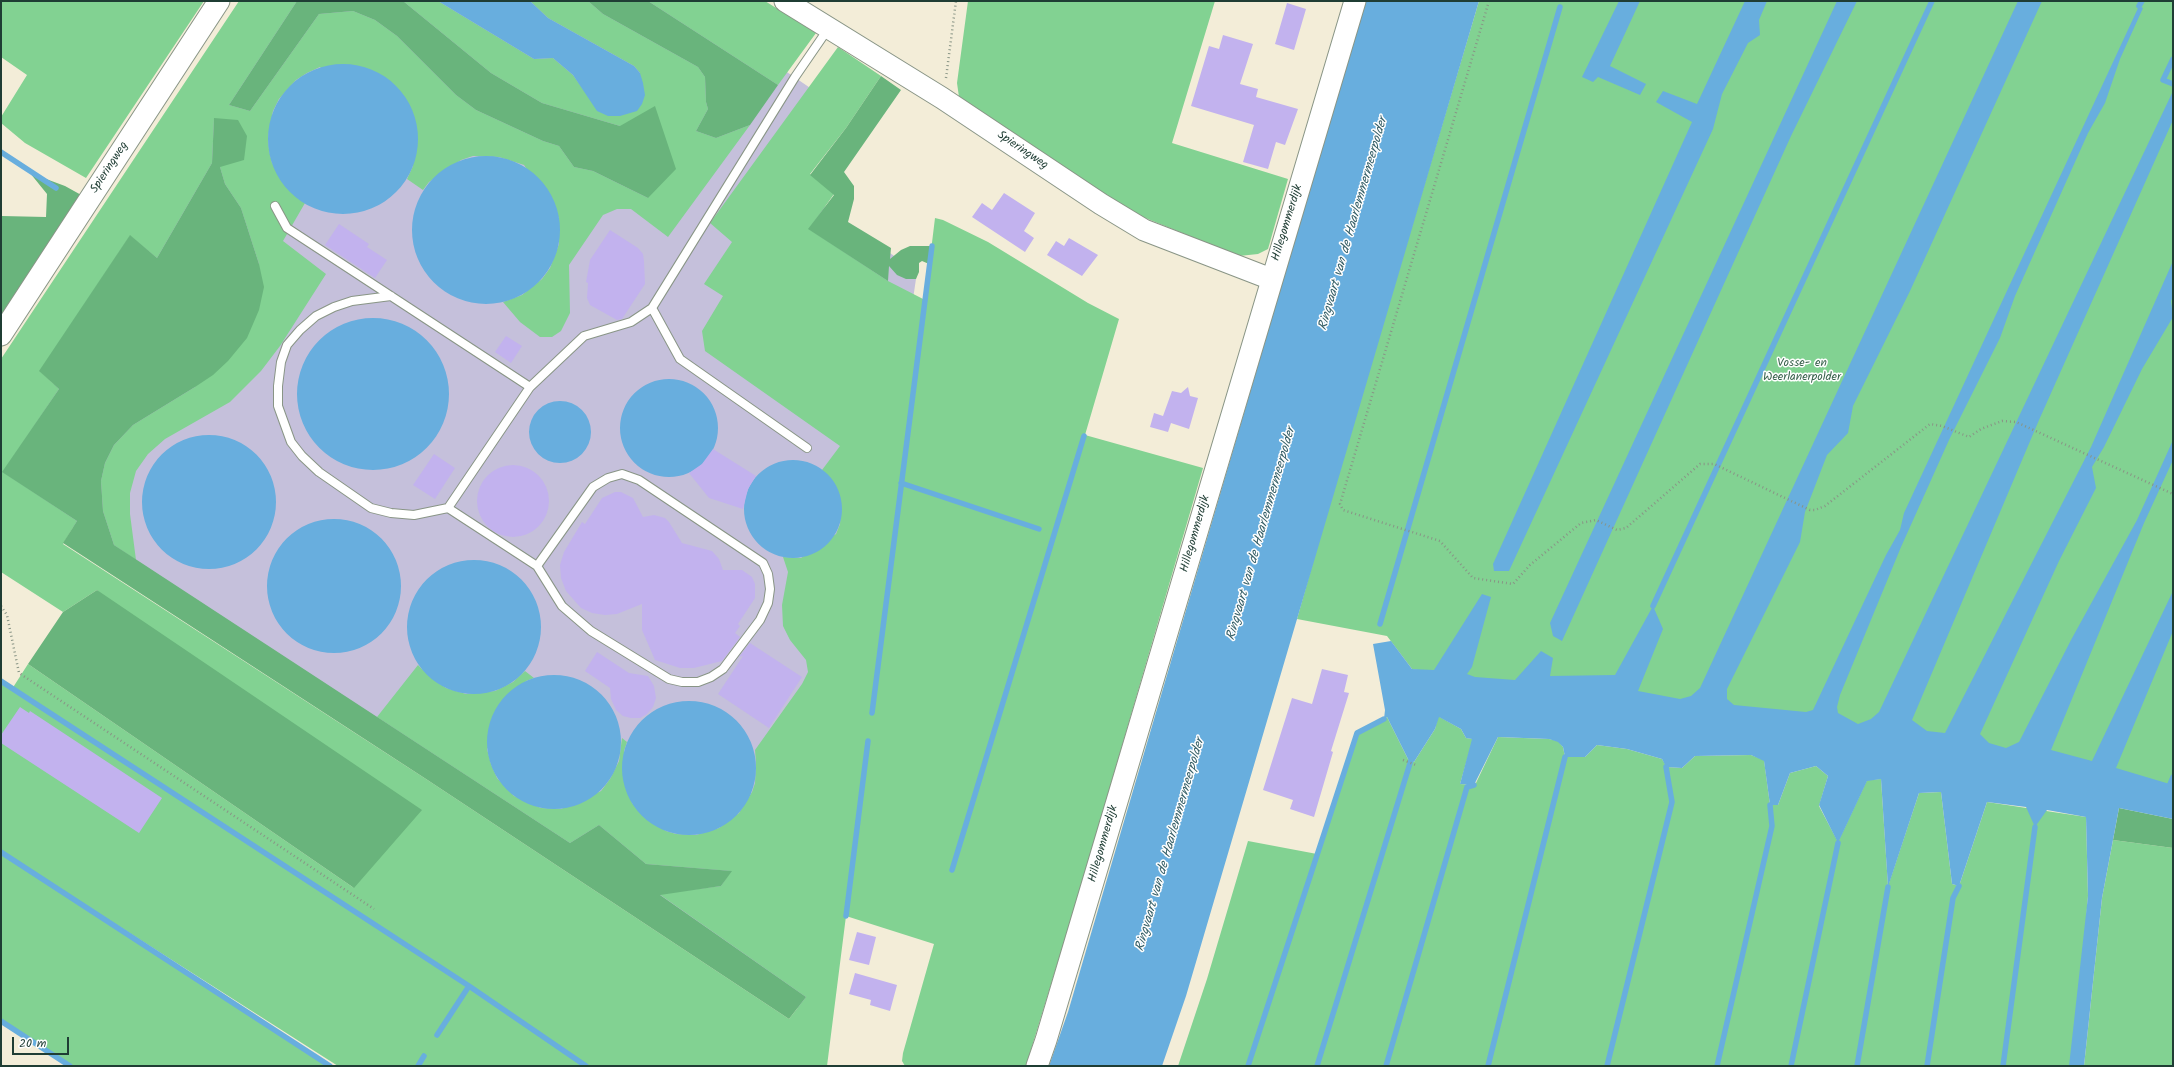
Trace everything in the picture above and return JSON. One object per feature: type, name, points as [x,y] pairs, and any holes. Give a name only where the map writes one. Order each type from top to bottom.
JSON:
[{"type":"street","name":"Spieringweg","points":[[1,335],[220,1]]},
{"type":"street","name":"Spieringweg","points":[[785,1],[828,29],[942,98],[1102,204],[1144,230],[1271,279]]},
{"type":"street","name":"Hillegommerdijk","points":[[1036,1066],[1046,1040],[1271,279],[1355,1]]},
{"type":"lane","points":[[391,296],[358,300],[334,307],[316,316],[300,330],[287,345],[281,362],[278,386],[278,406],[291,442],[302,456],[319,472],[371,508],[391,513],[414,515],[448,508],[530,387],[584,336],[631,322],[652,308],[795,77],[828,29]]},
{"type":"lane","points":[[275,206],[287,228],[530,387]]},
{"type":"lane","points":[[652,308],[680,358],[807,448]]},
{"type":"lane","points":[[448,508],[537,566],[562,606],[591,631],[669,678],[682,682],[698,682],[712,677],[723,669],[760,620],[768,603],[770,589],[768,574],[763,563],[639,480],[622,474],[608,478],[593,486],[537,566]]},
{"type":"path","points":[[948,67],[956,1]]},
{"type":"path","points":[[1489,1],[1340,504],[1343,510],[1440,541],[1474,578],[1513,584],[1530,565],[1581,523],[1596,520],[1617,530],[1626,528],[1700,464],[1714,464],[1810,510],[1825,506],[1930,424],[1942,426],[1969,437],[1981,429],[2002,421],[2016,422],[2099,462],[2167,493],[2173,494]]},
{"type":"path","points":[[1,606],[7,615],[19,673],[374,909]]},
{"type":"path","points":[[1403,760],[1416,765]]},
{"type":"shaded area","points":[[265,1],[683,1],[841,109],[789,182],[917,272],[808,1015],[1,479]]},
{"type":"green space","points":[[1,1],[204,1],[86,178],[25,143],[1,123],[1,117],[27,75],[1,57]]},
{"type":"green space","points":[[239,1],[297,1],[229,105],[250,111],[319,14],[353,11],[375,20],[397,36],[456,95],[476,110],[543,141],[559,146],[574,167],[593,171],[648,198],[620,126],[542,103],[491,73],[403,1],[438,1],[534,59],[553,58],[573,75],[583,89],[640,73],[634,66],[548,18],[530,1],[588,1],[603,14],[698,67],[705,77],[706,102],[708,109],[696,131],[716,138],[750,125],[668,237],[631,209],[617,209],[603,215],[569,265],[570,313],[561,331],[552,337],[540,337],[520,322],[503,302],[522,295],[542,279],[550,268],[559,244],[559,218],[524,165],[499,157],[473,156],[461,160],[429,182],[423,190],[407,179],[413,166],[320,67],[307,73],[296,80],[279,99],[273,111],[268,137],[269,150],[272,163],[294,195],[305,203],[283,241],[326,274],[280,346],[261,371],[230,402],[165,439],[148,454],[136,471],[130,493],[130,514],[136,560],[114,545],[103,511],[101,481],[105,463],[114,445],[133,425],[195,387],[259,264],[241,208],[225,184],[220,167],[214,119],[212,163],[157,258],[130,236],[40,371],[59,389],[3,472],[77,521],[63,544],[426,779],[789,1019],[806,997],[659,894],[721,886],[731,871],[646,864],[599,825],[570,843],[377,717],[418,665],[430,677],[446,688],[466,694],[495,691],[513,682],[525,671],[534,678],[526,681],[487,749],[497,778],[514,796],[541,808],[561,809],[601,791],[610,779],[619,761],[622,738],[627,742],[624,751],[632,803],[645,818],[666,831],[676,834],[696,835],[719,828],[739,813],[752,792],[755,783],[755,750],[802,684],[808,672],[806,660],[790,640],[783,626],[782,605],[788,572],[783,557],[801,558],[836,534],[840,524],[841,502],[835,485],[822,470],[840,446],[705,351],[702,331],[723,296],[704,284],[732,242],[710,223],[838,47],[881,76],[846,128],[810,174],[834,194],[809,229],[888,281],[925,300],[935,218],[943,220],[988,242],[1088,303],[1119,319],[1085,435],[1203,468],[1082,883],[1026,1066],[905,1066],[902,1061],[903,1053],[934,944],[846,916],[827,1066],[338,1066],[34,872],[330,1066],[72,1066],[1,1019],[1,681],[12,689],[28,664],[354,888],[97,590],[63,612],[1,572],[1,359]]},
{"type":"green space","points":[[297,1],[403,1],[491,73],[542,103],[620,126],[655,106],[676,169],[648,198],[593,171],[574,167],[559,146],[543,141],[476,110],[456,95],[397,36],[375,20],[353,11],[319,14],[250,111],[229,105]]},
{"type":"green space","points":[[588,1],[648,1],[778,85],[750,125],[716,138],[696,131],[708,109],[706,102],[705,77],[698,67],[603,14]]},
{"type":"green space","points":[[648,1],[765,1],[816,33],[778,85]]},
{"type":"green space","points":[[968,1],[1215,1],[1172,143],[1288,179],[1268,249],[1258,254],[1239,256],[1138,215],[1083,181],[959,97],[957,83]]},
{"type":"green space","name":"Vosse- en Weerlanerpolder","points":[[1479,1],[2173,1],[2173,804],[1412,669],[1387,636],[1297,619],[1334,488]]},
{"type":"green space","points":[[881,76],[901,90],[844,172],[854,186],[854,199],[848,222],[891,248],[890,259],[901,250],[910,246],[932,246],[929,264],[922,261],[919,263],[919,272],[916,279],[906,279],[897,275],[889,266],[888,281],[808,229],[834,195],[810,175],[846,128]]},
{"type":"green space","points":[[214,118],[238,120],[247,136],[244,160],[220,167],[225,184],[241,208],[259,264],[264,287],[259,310],[247,338],[228,361],[213,375],[133,425],[114,445],[105,463],[101,481],[103,511],[114,545],[570,843],[599,825],[646,864],[732,871],[721,886],[660,895],[806,997],[789,1019],[426,779],[63,543],[77,521],[2,472],[59,389],[39,371],[130,235],[157,258],[212,163]]},
{"type":"green space","points":[[30,173],[65,186],[83,196],[1,317],[1,218],[2,216],[46,217],[47,194]]},
{"type":"green space","points":[[97,590],[422,810],[354,888],[28,664],[63,612]]},
{"type":"green space","points":[[1438,716],[1461,729],[1466,738],[1473,739],[1460,784],[1475,785],[1498,737],[1549,739],[1558,741],[1563,747],[1565,757],[1585,757],[1597,745],[1627,749],[1662,759],[1667,767],[1682,768],[1695,756],[1751,755],[1764,760],[1770,805],[1778,805],[1790,773],[1816,766],[1828,776],[1819,806],[1838,842],[1867,780],[1881,779],[1888,886],[1919,793],[1941,792],[1952,884],[1959,886],[1987,802],[2086,817],[2088,896],[2074,1066],[1178,1066],[1207,979],[1248,841],[1317,854],[1357,733],[1387,717],[1408,759],[1414,762],[1435,729]]},
{"type":"green space","points":[[2119,808],[2173,819],[2173,848],[2113,840]]},
{"type":"green space","points":[[2113,840],[2173,848],[2173,1066],[2084,1066],[2102,898]]},
{"type":"water","points":[[438,1],[530,1],[548,18],[634,66],[640,73],[643,83],[645,95],[642,104],[637,111],[620,116],[608,116],[597,111],[573,75],[553,58],[534,59]]},
{"type":"water","name":"Ringvaart van de Haarlemmermeerpolder","points":[[1365,1],[1479,1],[1186,996],[1162,1066],[1049,1066],[1068,1012]]},
{"type":"water","points":[[1619,1],[1640,1],[1610,66],[1646,84],[1640,95],[1598,77],[1593,82],[1582,77]]},
{"type":"water","points":[[1745,1],[1767,1],[1759,20],[1760,35],[1748,43],[1722,94],[1713,129],[1509,571],[1494,571],[1493,564],[1692,122],[1656,102],[1663,91],[1697,104]]},
{"type":"water","points":[[1837,1],[1857,1],[1791,136],[1562,641],[1553,636],[1550,623]]},
{"type":"water","points":[[2018,1],[2042,1],[1910,291],[1853,406],[1848,433],[1827,455],[1805,512],[1800,542],[1727,689],[1727,699],[1734,705],[1806,712],[1813,710],[1886,555],[1900,530],[1904,513],[2139,6],[2143,8],[2120,59],[2105,103],[2088,133],[2015,296],[2000,338],[1949,440],[1901,547],[1840,695],[1837,707],[1838,713],[1858,724],[1871,719],[1879,712],[2173,91],[2173,120],[2039,420],[1912,720],[1927,731],[1945,733],[2091,447],[2173,261],[2173,297],[2171,301],[2173,317],[2142,369],[2104,447],[2092,467],[2096,488],[2059,561],[1980,734],[1989,743],[2006,748],[2019,742],[2071,640],[2137,520],[2173,440],[2173,460],[2144,523],[2051,750],[2092,761],[2173,591],[2173,631],[2116,768],[2173,785],[2173,819],[2119,808],[2102,898],[2084,1066],[2069,1066],[2088,896],[2086,817],[2047,810],[2035,827],[2026,807],[1987,802],[1959,886],[1952,884],[1941,792],[1919,793],[1888,887],[1881,779],[1867,781],[1838,843],[1819,805],[1828,776],[1816,766],[1790,773],[1778,805],[1770,805],[1764,761],[1751,755],[1695,756],[1682,768],[1666,767],[1662,759],[1627,749],[1597,745],[1585,757],[1565,757],[1563,747],[1558,742],[1549,739],[1498,737],[1474,785],[1460,784],[1472,739],[1466,738],[1461,729],[1439,717],[1435,729],[1414,762],[1408,759],[1387,717],[1384,719],[1385,710],[1373,644],[1391,641],[1412,669],[1434,670],[1482,594],[1491,597],[1472,667],[1467,674],[1475,677],[1515,680],[1541,651],[1553,658],[1550,676],[1615,675],[1653,606],[1663,629],[1638,691],[1680,699],[1691,696],[1700,688]]},
{"type":"water","points":[[336,64],[350,64],[365,67],[378,73],[391,81],[401,91],[415,117],[418,139],[417,154],[412,168],[401,187],[391,197],[365,211],[350,214],[336,214],[321,211],[308,205],[295,197],[285,187],[271,161],[268,146],[268,132],[271,117],[277,104],[285,91],[295,81],[321,67]]},
{"type":"water","points":[[479,156],[493,156],[508,159],[521,164],[539,177],[552,195],[555,202],[559,215],[559,245],[555,258],[552,265],[539,283],[521,296],[514,299],[501,303],[479,304],[464,301],[451,296],[439,288],[428,277],[420,265],[415,252],[412,237],[412,223],[415,208],[420,195],[428,183],[439,172],[451,164],[464,159]]},
{"type":"water","points":[[373,318],[395,321],[409,327],[427,340],[440,358],[446,372],[449,394],[446,416],[440,430],[427,448],[409,461],[395,467],[373,470],[351,467],[337,461],[319,448],[306,430],[300,416],[297,394],[300,372],[306,358],[319,340],[337,327],[351,321]]},
{"type":"water","points":[[669,379],[688,383],[704,393],[714,409],[718,428],[714,447],[704,463],[688,473],[669,477],[650,473],[634,463],[624,447],[620,428],[624,409],[634,393],[650,383]]},
{"type":"water","points":[[554,401],[566,401],[582,410],[589,420],[591,432],[589,444],[582,454],[566,463],[554,463],[543,458],[534,449],[529,438],[529,426],[534,415],[543,406]]},
{"type":"water","points":[[209,435],[235,440],[246,446],[261,460],[271,476],[276,502],[271,528],[265,539],[251,554],[235,564],[209,569],[183,564],[172,558],[157,544],[147,528],[142,502],[147,476],[153,465],[167,450],[183,440]]},
{"type":"water","points":[[793,460],[812,464],[828,474],[838,490],[842,509],[838,528],[828,544],[812,554],[793,558],[774,554],[758,544],[748,528],[744,509],[748,490],[758,474],[774,464]]},
{"type":"water","points":[[334,519],[360,524],[371,530],[386,544],[396,560],[401,586],[396,612],[390,623],[376,638],[360,648],[334,653],[308,648],[297,642],[282,628],[272,612],[267,586],[272,560],[278,549],[292,534],[308,524]]},
{"type":"water","points":[[467,560],[481,560],[500,565],[522,579],[536,601],[540,614],[540,640],[536,653],[522,675],[500,689],[481,694],[467,694],[448,689],[426,675],[412,653],[407,634],[407,620],[412,601],[426,579],[448,565]]},
{"type":"water","points":[[547,675],[561,675],[580,680],[602,694],[616,716],[620,729],[620,755],[616,768],[602,790],[580,804],[561,809],[547,809],[528,804],[506,790],[492,768],[487,749],[487,735],[492,716],[506,694],[528,680]]},
{"type":"water","points":[[682,701],[696,701],[715,706],[737,720],[751,742],[755,755],[755,781],[751,794],[737,816],[715,830],[696,835],[682,835],[663,830],[641,816],[627,794],[622,775],[622,761],[627,742],[641,720],[663,706]]},
{"type":"building","points":[[1287,3],[1306,9],[1294,50],[1275,44]]},
{"type":"building","points":[[1223,35],[1253,44],[1240,84],[1258,89],[1256,97],[1298,109],[1285,145],[1276,142],[1268,169],[1243,162],[1254,125],[1191,106],[1209,46],[1219,49]]},
{"type":"building","points":[[1004,193],[1035,213],[1024,231],[1034,238],[1025,252],[972,217],[982,203],[992,210]]},
{"type":"building","points":[[339,224],[369,244],[367,247],[387,260],[375,278],[325,245]]},
{"type":"building","points":[[610,230],[638,248],[643,254],[644,261],[645,284],[622,319],[617,320],[590,305],[587,298],[588,283],[586,282],[590,260]]},
{"type":"building","points":[[1069,238],[1098,255],[1082,276],[1047,255],[1056,241],[1064,246]]},
{"type":"building","points":[[506,336],[522,346],[511,363],[495,352]]},
{"type":"building","points":[[1188,387],[1190,396],[1198,398],[1189,429],[1171,423],[1168,432],[1150,427],[1154,413],[1163,416],[1172,391],[1181,393]]},
{"type":"building","points":[[713,449],[756,476],[748,489],[743,509],[709,498],[689,473],[702,464]]},
{"type":"building","points":[[434,454],[455,468],[435,499],[413,485]]},
{"type":"building","points":[[513,465],[533,471],[543,481],[549,501],[543,521],[533,531],[513,537],[493,531],[483,521],[477,501],[483,481],[493,471]]},
{"type":"building","points":[[615,492],[621,492],[633,498],[643,517],[654,515],[665,518],[682,543],[712,551],[719,559],[723,570],[742,570],[752,577],[755,584],[755,598],[738,624],[740,626],[735,633],[740,637],[722,661],[694,668],[680,668],[655,660],[642,630],[642,604],[617,614],[605,615],[592,613],[581,608],[566,591],[561,578],[560,565],[564,552],[582,522],[585,524],[602,498]]},
{"type":"building","points":[[750,643],[802,677],[769,728],[718,694],[743,656],[739,657]]},
{"type":"building","points":[[597,652],[629,673],[648,676],[654,686],[656,698],[653,707],[647,714],[640,718],[631,718],[623,716],[616,710],[611,699],[610,688],[585,671]]},
{"type":"building","points":[[1322,669],[1348,675],[1344,692],[1349,693],[1331,751],[1333,752],[1314,817],[1290,809],[1293,800],[1263,790],[1292,698],[1312,704]]},
{"type":"building","points":[[20,707],[29,713],[30,711],[162,798],[139,833],[1,743],[1,735]]},
{"type":"building","points":[[857,932],[876,937],[869,965],[849,960]]},
{"type":"building","points":[[855,973],[897,985],[890,1011],[870,1005],[871,1000],[849,994]]},
{"type":"waterway","points":[[1653,606],[1932,1]]},
{"type":"waterway","points":[[2139,6],[2142,1]]},
{"type":"waterway","points":[[1380,624],[1560,7]]},
{"type":"waterway","points":[[2173,59],[2163,80],[2173,84]]},
{"type":"waterway","points":[[1,152],[56,188]]},
{"type":"waterway","points":[[872,713],[932,246]]},
{"type":"waterway","points":[[952,870],[1084,436]]},
{"type":"waterway","points":[[901,483],[1039,529]]},
{"type":"waterway","points":[[1,681],[469,986]]},
{"type":"waterway","points":[[1248,1066],[1357,733],[1384,719]]},
{"type":"waterway","points":[[846,916],[868,741]]},
{"type":"waterway","points":[[1488,1066],[1565,757]]},
{"type":"waterway","points":[[1317,1066],[1411,760]]},
{"type":"waterway","points":[[1607,1066],[1672,802],[1666,767]]},
{"type":"waterway","points":[[2170,784],[2173,777]]},
{"type":"waterway","points":[[1386,1066],[1467,787],[1474,785]]},
{"type":"waterway","points":[[1717,1066],[1772,826],[1770,805]]},
{"type":"waterway","points":[[2003,1066],[2035,827]]},
{"type":"waterway","points":[[1791,1066],[1838,843]]},
{"type":"waterway","points":[[1,852],[330,1066]]},
{"type":"waterway","points":[[1927,1066],[1953,898],[1959,886]]},
{"type":"waterway","points":[[1857,1066],[1888,887]]},
{"type":"waterway","points":[[437,1035],[469,986],[586,1066]]},
{"type":"waterway","points":[[1,1021],[70,1066]]},
{"type":"waterway","points":[[418,1066],[424,1056]]}]
